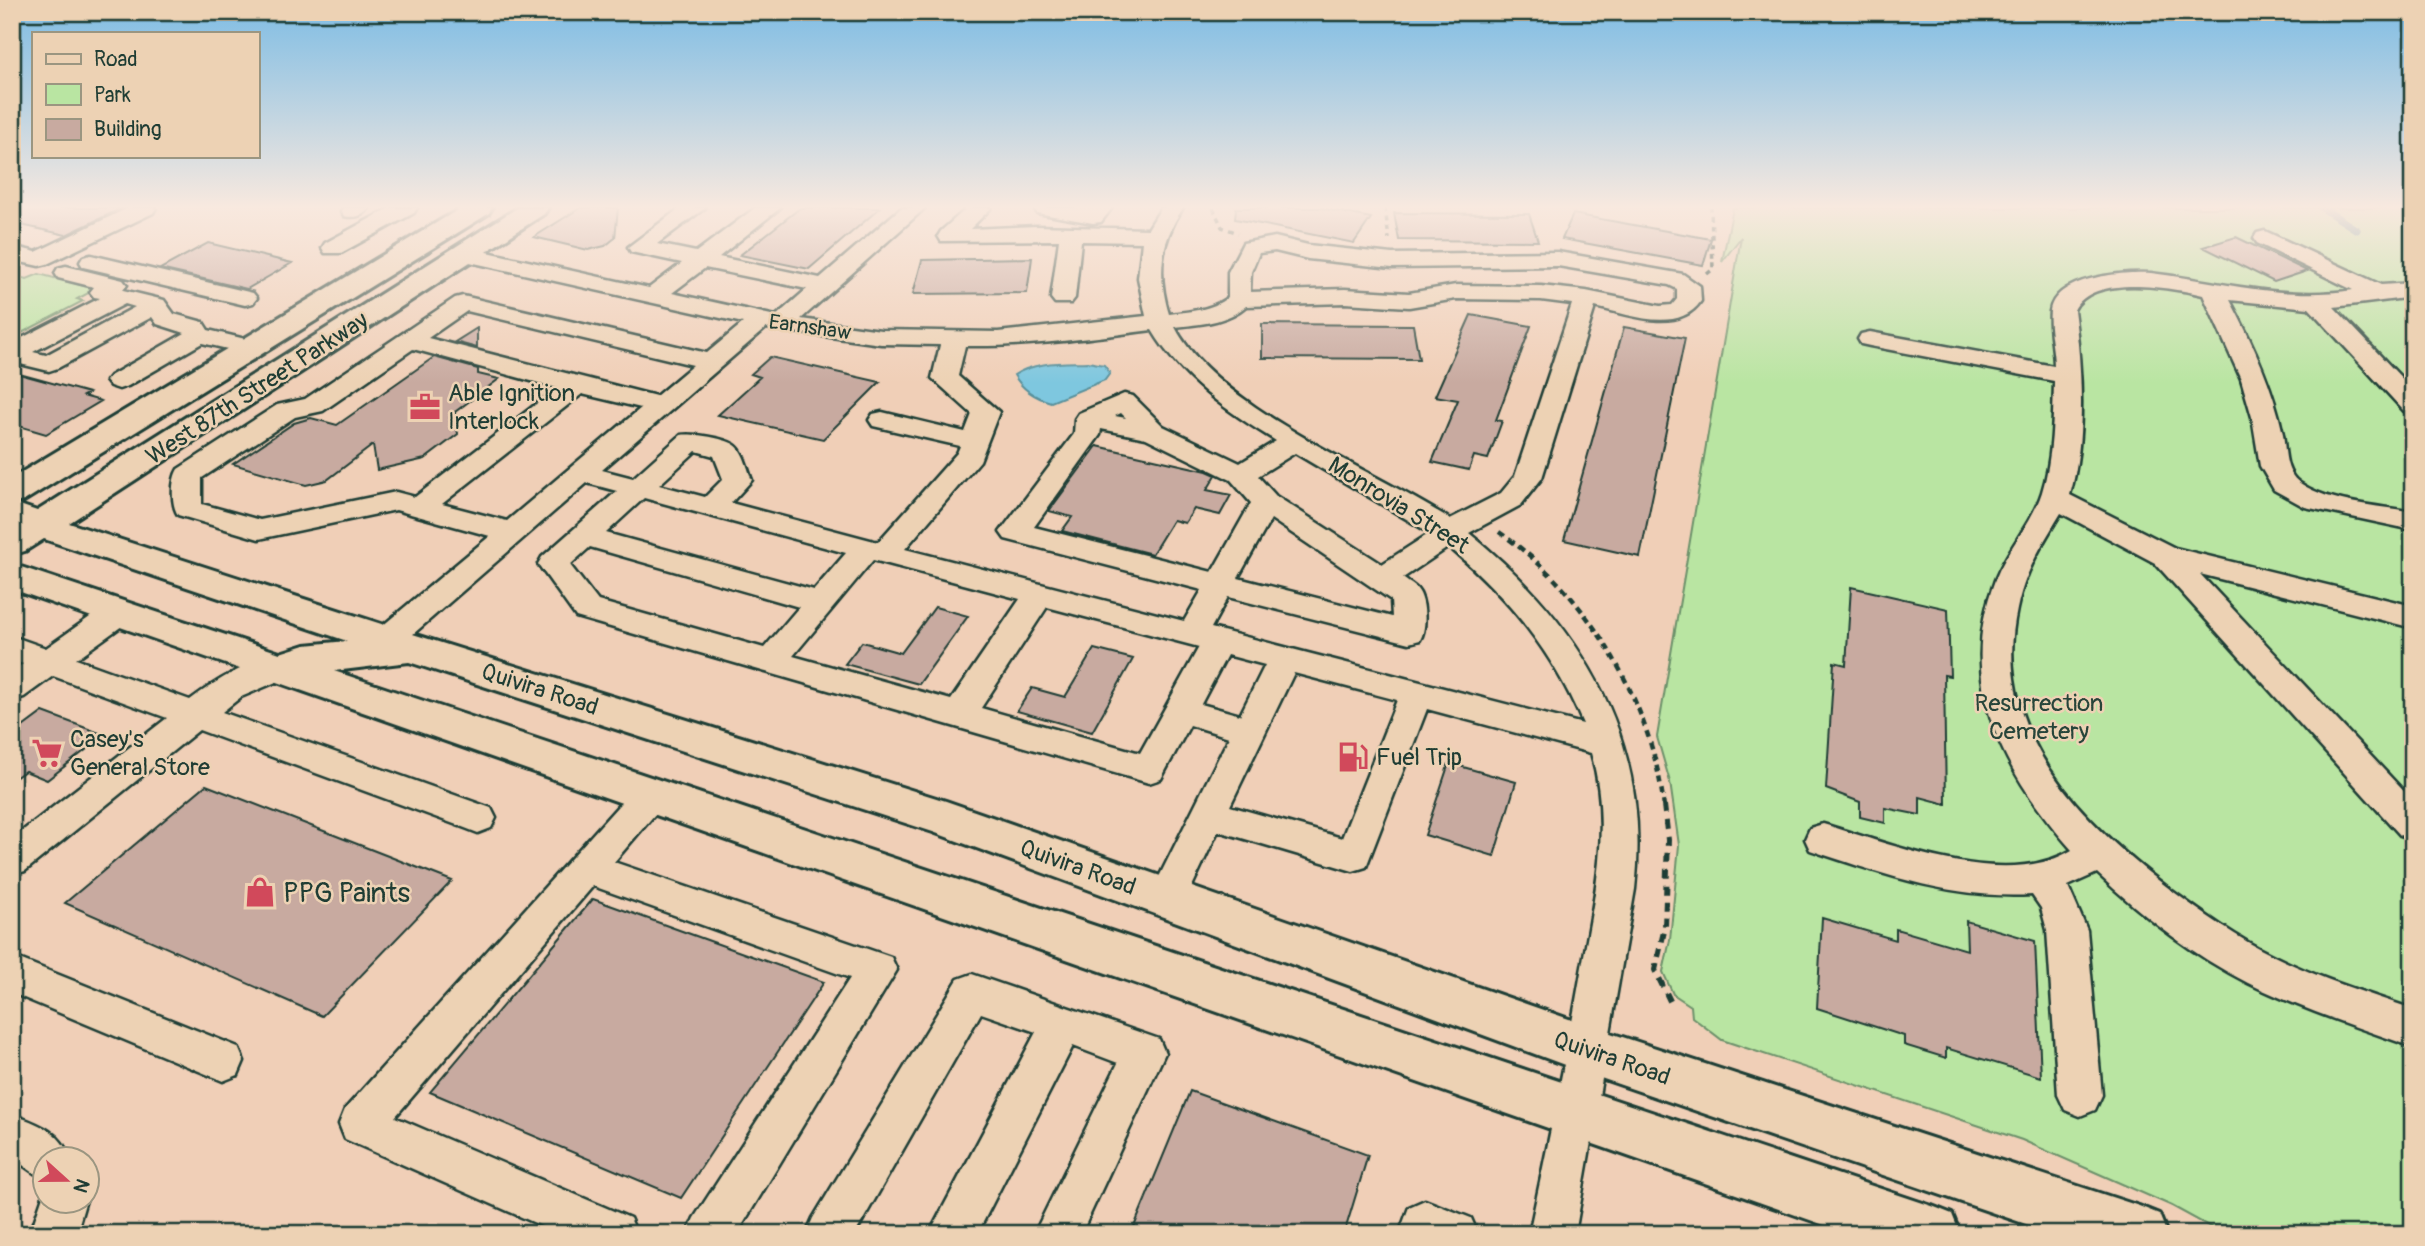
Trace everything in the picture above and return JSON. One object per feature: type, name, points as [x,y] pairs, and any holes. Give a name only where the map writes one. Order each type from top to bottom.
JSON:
[{"type":"main road","name":"West 87th Street Parkway","points":[[12,493],[385,266]]},
{"type":"main road","name":"West 87th Street Parkway","points":[[22,527],[445,266]]},
{"type":"main road","name":"Quivira Road","points":[[22,527],[946,820],[1589,1051],[2139,1234]]},
{"type":"main road","points":[[12,576],[1932,1234]]},
{"type":"main road","points":[[276,668],[305,659],[401,645]]},
{"type":"street","name":"Earnshaw","points":[[519,266],[771,322],[881,337],[954,339],[1060,334],[1208,316],[1228,309],[1240,299]]},
{"type":"street","points":[[653,296],[693,266]]},
{"type":"street","points":[[730,266],[825,286]]},
{"type":"street","points":[[401,645],[511,532],[581,472],[712,362],[825,286],[848,266]]},
{"type":"street","points":[[1063,298],[1067,266]]},
{"type":"street","name":"Monrovia Street","points":[[1149,266],[1148,282],[1152,303],[1161,323],[1175,348],[1201,377],[1233,403],[1449,532],[1499,573],[1536,611],[1568,654],[1590,697],[1608,744],[1619,806],[1618,871],[1589,1051],[1552,1234]]},
{"type":"street","points":[[1241,266],[1236,285],[1240,299],[1345,296],[1409,300],[1456,292],[1541,293],[1586,298],[1660,313],[1679,311],[1689,301],[1688,286],[1675,279],[1600,266]]},
{"type":"street","points":[[2323,266],[2376,292]]},
{"type":"street","points":[[199,335],[194,327],[165,319],[156,305],[102,292],[115,285],[76,267],[245,298]]},
{"type":"street","points":[[2413,290],[2376,292],[2316,302],[2281,300],[2158,279],[2128,279],[2099,282],[2068,298],[2062,310],[2068,376],[2066,421],[2054,498],[2023,550],[2010,579],[2000,614],[1997,652],[2000,694],[2013,741],[2038,784],[2073,829],[2184,921],[2241,959],[2309,992],[2413,1028]]},
{"type":"street","points":[[2212,289],[2256,379],[2270,438],[2274,470],[2279,481],[2300,496],[2413,521]]},
{"type":"street","points":[[12,353],[121,296]]},
{"type":"street","points":[[1382,578],[1475,516],[1511,499],[1528,478],[1586,298]]},
{"type":"street","points":[[2316,302],[2413,405]]},
{"type":"street","points":[[511,532],[396,501],[259,530],[187,509],[188,475],[286,411],[314,405],[463,303],[712,362]]},
{"type":"street","points":[[12,353],[49,363],[156,305]]},
{"type":"street","points":[[119,381],[199,335],[253,348]]},
{"type":"street","points":[[771,661],[821,603],[970,455],[986,412],[945,378],[954,339]]},
{"type":"street","points":[[1870,339],[2068,376]]},
{"type":"street","points":[[408,341],[661,405]]},
{"type":"street","points":[[419,508],[577,385]]},
{"type":"street","points":[[1124,402],[1154,432],[1241,474],[1266,502],[1406,596],[1409,632],[1015,532],[1087,435],[1088,419],[1124,402]]},
{"type":"street","points":[[882,420],[975,442]]},
{"type":"street","points":[[711,507],[738,480],[726,451],[691,441],[553,564],[587,609],[1149,769],[1181,710],[1205,638],[1219,584],[1266,502]]},
{"type":"street","points":[[1241,474],[1295,441]]},
{"type":"street","points":[[581,472],[1608,744]]},
{"type":"street","points":[[2054,498],[2166,556],[2413,617]]},
{"type":"street","points":[[584,536],[821,603]]},
{"type":"street","points":[[2166,556],[2413,825]]},
{"type":"street","points":[[959,714],[1040,594]]},
{"type":"street","points":[[13,686],[118,613]]},
{"type":"street","points":[[12,647],[194,717],[478,818]]},
{"type":"street","points":[[1167,899],[1284,659]]},
{"type":"street","points":[[12,860],[229,688],[276,668]]},
{"type":"street","points":[[1208,814],[1353,856],[1416,694]]},
{"type":"street","points":[[1181,710],[1249,731]]},
{"type":"street","points":[[614,1234],[361,1124],[649,796]]},
{"type":"street","points":[[1823,839],[1960,878],[2022,882],[2063,873],[2099,852]]},
{"type":"street","points":[[587,868],[877,970],[710,1234]]},
{"type":"street","points":[[2041,877],[2058,902],[2067,930],[2080,1095]]},
{"type":"street","points":[[12,974],[223,1061]]},
{"type":"street","points":[[829,1234],[972,992],[1144,1053],[1058,1234]]},
{"type":"street","points":[[952,1234],[1063,1023]]},
{"type":"street","points":[[12,1135],[32,1145]]},
{"type":"street","points":[[53,1234],[58,1214]]},
{"type":"street","points":[[1422,1234],[1425,1223],[1455,1234]]},
{"type":"path","points":[[1688,286],[1713,270],[1713,266]]},
{"type":"green space","name":"Resurrection Cemetery","points":[[1736,266],[2413,266],[2413,1234],[2223,1234],[2172,1206],[2022,1140],[1722,1040],[1692,1017],[1691,1006],[1673,994],[1663,972],[1670,940],[1679,845],[1670,782],[1657,737]]},
{"type":"green space","points":[[39,274],[96,289],[77,299],[83,301],[12,338],[12,276],[27,279]]},
{"type":"water","points":[[1088,362],[1104,365],[1110,373],[1105,380],[1051,402],[1030,392],[1014,375],[1040,365]]},
{"type":"building","points":[[165,266],[287,266],[247,289],[160,269]]},
{"type":"building","points":[[920,266],[1031,266],[1027,293],[913,294]]},
{"type":"building","points":[[2242,266],[2297,266],[2307,271],[2274,282]]},
{"type":"building","points":[[1471,315],[1531,326],[1496,420],[1502,421],[1488,459],[1474,456],[1469,470],[1432,462],[1458,400],[1435,396]]},
{"type":"building","points":[[1262,324],[1413,325],[1419,359],[1262,358]]},
{"type":"building","points":[[1624,327],[1685,338],[1640,557],[1564,540]]},
{"type":"building","points":[[477,328],[477,348],[455,342]]},
{"type":"building","points":[[434,357],[478,369],[478,374],[499,379],[455,412],[458,434],[425,459],[377,470],[373,445],[327,480],[306,485],[233,464],[294,423],[311,418],[337,425]]},
{"type":"building","points":[[770,357],[880,382],[823,439],[718,415],[760,377],[751,374]]},
{"type":"building","points":[[12,372],[89,393],[83,396],[101,401],[46,434],[12,424]]},
{"type":"building","points":[[1097,446],[1207,471],[1216,475],[1207,490],[1231,495],[1220,515],[1194,509],[1185,523],[1173,520],[1152,554],[1062,531],[1072,517],[1049,511]]},
{"type":"building","points":[[1851,587],[1948,609],[1950,676],[1944,675],[1946,804],[1920,797],[1920,815],[1885,808],[1885,823],[1860,817],[1860,802],[1826,789],[1834,662],[1846,665]]},
{"type":"building","points":[[935,607],[968,616],[919,684],[845,664],[862,642],[901,653]]},
{"type":"building","points":[[1094,649],[1133,659],[1092,732],[1017,711],[1032,688],[1065,697]]},
{"type":"building","name":"Casey's General Store","points":[[43,712],[105,735],[47,780],[25,771],[12,780],[12,735]]},
{"type":"building","points":[[1449,763],[1516,782],[1494,856],[1425,835]]},
{"type":"building","name":"PPG Paints","points":[[206,785],[452,881],[322,1016],[65,903]]},
{"type":"building","points":[[593,899],[824,982],[681,1198],[430,1092]]},
{"type":"building","points":[[1822,918],[1896,940],[1896,929],[1967,950],[1966,921],[2035,941],[2041,1077],[1946,1048],[1946,1058],[1904,1045],[1904,1036],[1817,1008]]},
{"type":"building","points":[[1190,1091],[1368,1155],[1344,1234],[1131,1234]]},
{"type":"place","name":"Able Ignition Interlock","points":[[425,407]]},
{"type":"place","name":"Casey's General Store","points":[[47,753]]},
{"type":"place","name":"Fuel Trip","points":[[1353,757]]},
{"type":"place","name":"PPG Paints","points":[[260,892]]}]
